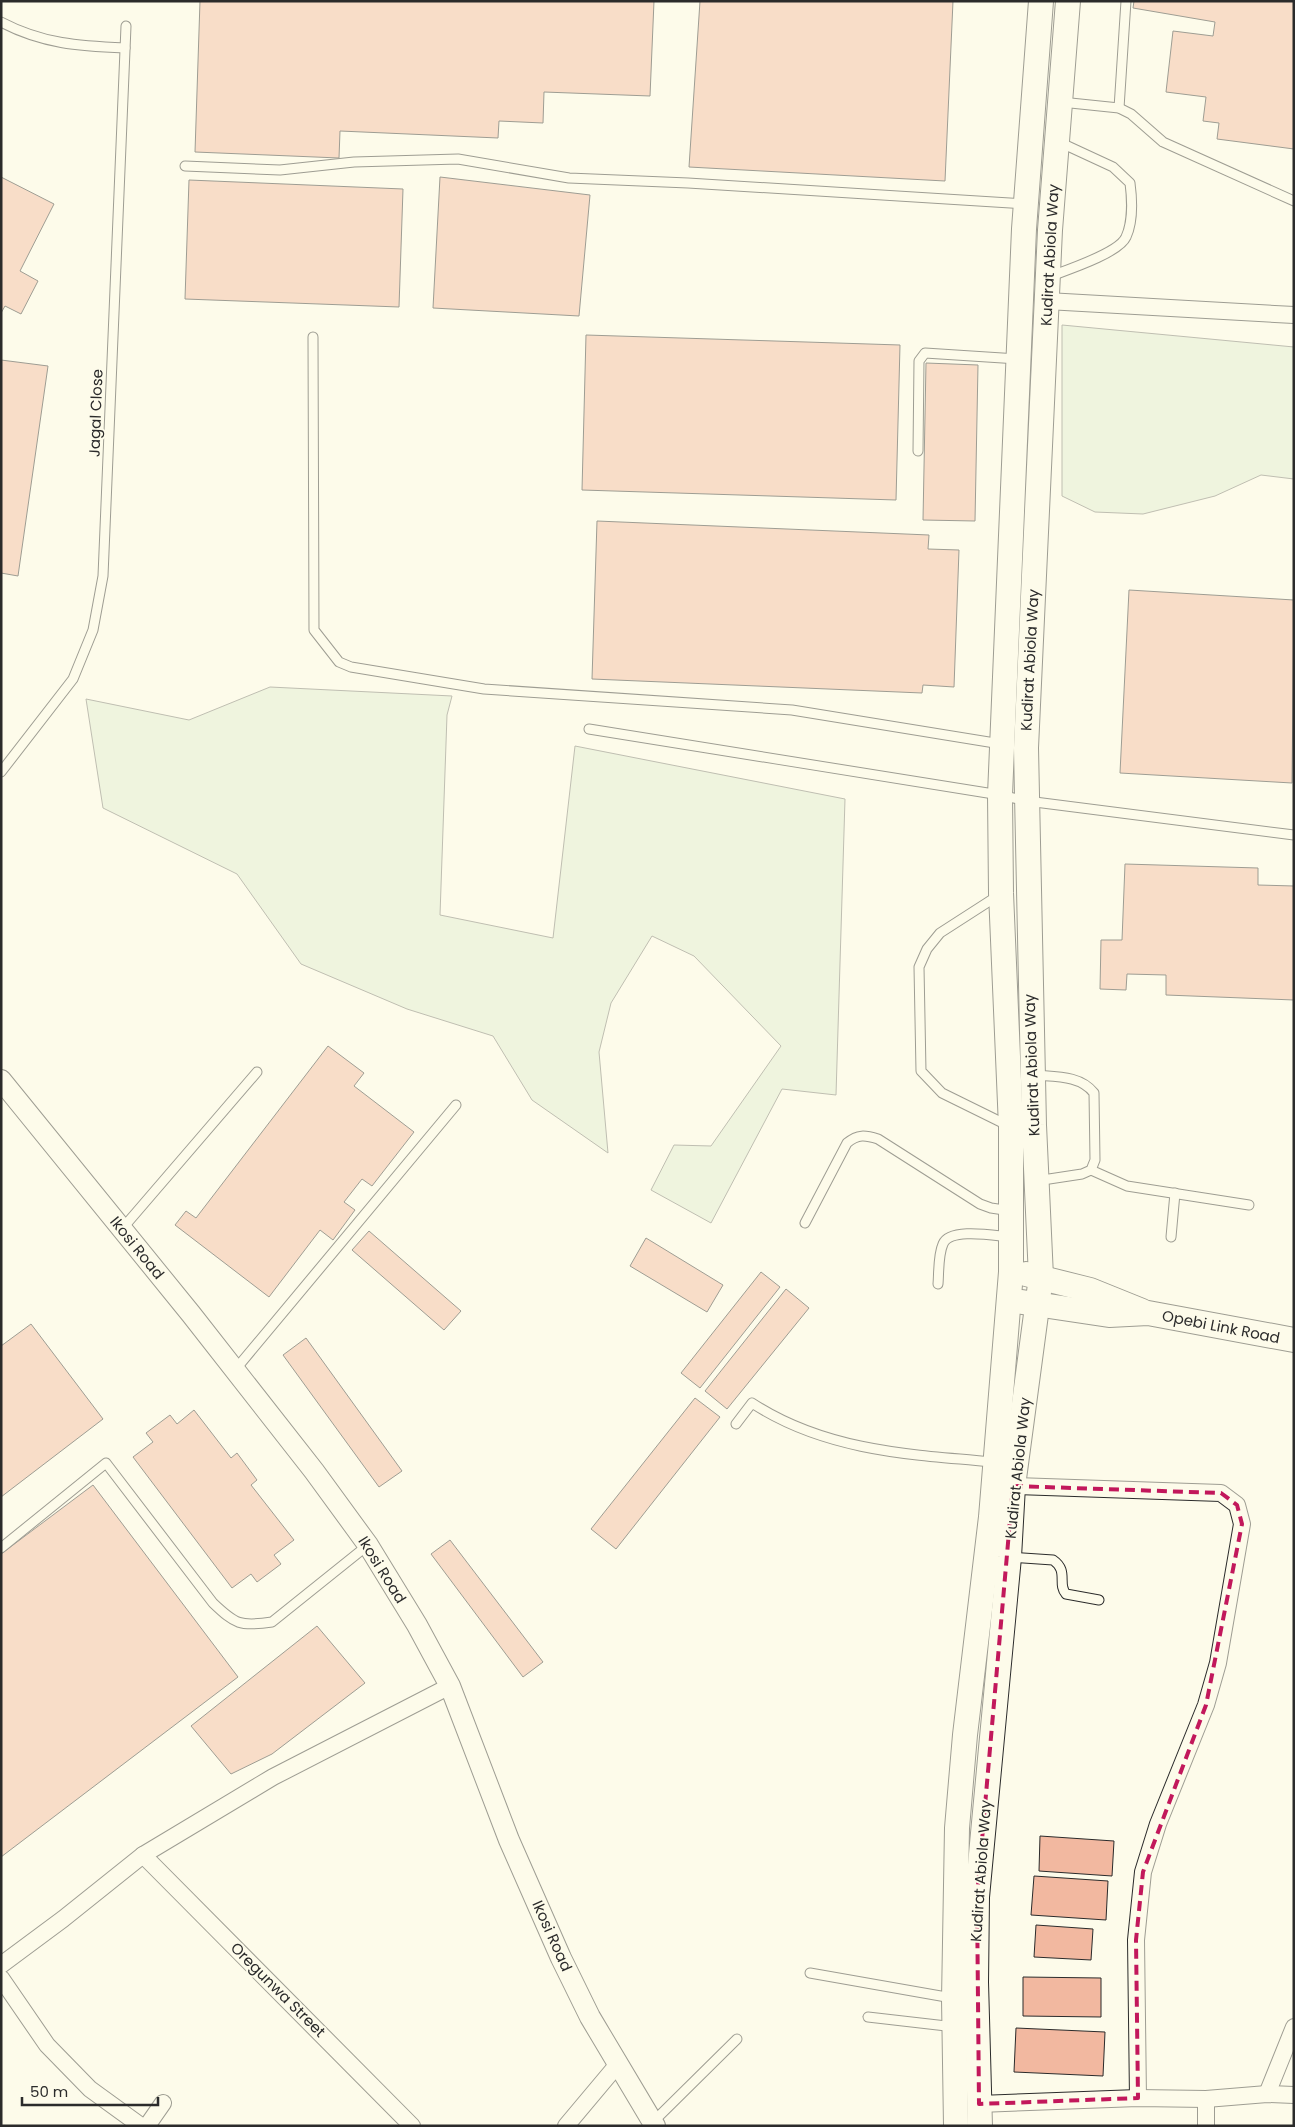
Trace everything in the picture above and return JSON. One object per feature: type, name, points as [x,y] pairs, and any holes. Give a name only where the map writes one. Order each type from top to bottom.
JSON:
[{"type":"main road","name":"Kudirat Abiola Way","points":[[980,2115],[976,1982],[977,1897],[1009,1557],[1013,1486],[1040,1277],[1032,1074],[1027,801],[1014,746],[1019,359],[1026,204],[1041,1]]},
{"type":"main road","name":"Kudirat Abiola Way","points":[[956,2126],[954,1999],[957,1828],[965,1735],[991,1517],[1012,1272],[1011,1127],[1001,893],[1000,795],[1014,746],[1068,1]]},
{"type":"main road","name":"Opebi Link Road","points":[[1012,1272],[1090,1290],[1148,1313],[1294,1340]]},
{"type":"main road","name":"Opebi Link Road","points":[[1009,1299],[1037,1305],[1109,1315],[1148,1313]]},
{"type":"street","points":[[1047,301],[1294,315]]},
{"type":"street","name":"Ikosi Road","points":[[1,1080],[235,1370],[368,1544],[450,1686],[509,1840],[560,1958],[590,2017],[654,2124]]},
{"type":"street","points":[[1013,1486],[1221,1493],[1237,1505],[1242,1524],[1219,1655],[1206,1705],[1158,1824],[1143,1872],[1136,1940],[1138,2098]]},
{"type":"street","points":[[1,1965],[63,1919],[143,1855],[273,1777],[450,1686]]},
{"type":"street","name":"Oregunwa Street","points":[[143,1855],[412,2126]]},
{"type":"street","points":[[1,1978],[47,2045],[90,2089],[142,2126]]},
{"type":"street","points":[[1267,2094],[1294,2026]]},
{"type":"street","points":[[566,2126],[618,2064]]},
{"type":"street","points":[[980,2115],[1138,2098],[1206,2099],[1267,2094],[1294,2095]]},
{"type":"street","points":[[1206,2099],[1206,2126]]},
{"type":"street","points":[[146,2126],[163,2103]]},
{"type":"lane","points":[[1118,108],[1126,1]]},
{"type":"lane","points":[[1,22],[23,33],[73,46],[125,48]]},
{"type":"lane","name":"Jagal Close","points":[[1,772],[73,679],[93,630],[103,576],[126,26]]},
{"type":"lane","points":[[1061,102],[1118,108],[1131,114],[1163,142],[1294,201]]},
{"type":"lane","points":[[1048,277],[1097,258],[1120,244],[1126,238],[1132,203],[1130,183],[1114,167],[1058,141]]},
{"type":"lane","points":[[185,166],[280,170],[354,162],[458,159],[569,178],[688,183],[1026,204]]},
{"type":"lane","points":[[313,337],[314,630],[339,662],[351,667],[484,689],[792,710],[1014,746]]},
{"type":"lane","points":[[918,451],[919,361],[922,356],[925,354],[1019,359]]},
{"type":"lane","points":[[589,729],[1000,795],[1027,801],[1294,835]]},
{"type":"lane","points":[[1001,893],[940,933],[928,949],[919,967],[921,1070],[942,1093],[1011,1127]]},
{"type":"lane","points":[[122,1229],[257,1072]]},
{"type":"lane","points":[[1032,1074],[1079,1080],[1088,1085],[1094,1093],[1095,1160],[1091,1170],[1082,1174],[1036,1181]]},
{"type":"lane","points":[[235,1370],[456,1105]]},
{"type":"lane","points":[[805,1223],[847,1143],[859,1135],[868,1135],[878,1139],[980,1204],[1011,1211]]},
{"type":"lane","points":[[1091,1170],[1127,1186],[1249,1205]]},
{"type":"lane","points":[[1171,1237],[1175,1193]]},
{"type":"lane","points":[[938,1284],[942,1244],[950,1236],[959,1234],[1011,1236]]},
{"type":"lane","points":[[736,1424],[752,1403],[793,1425],[856,1446],[936,1457],[996,1462]]},
{"type":"lane","points":[[1,1548],[106,1463],[213,1603],[231,1620],[252,1625],[272,1622],[368,1544]]},
{"type":"lane","points":[[1009,1557],[1053,1560],[1061,1569],[1063,1590],[1066,1594],[1099,1600]]},
{"type":"lane","points":[[810,1973],[954,1999]]},
{"type":"lane","points":[[868,2017],[955,2027]]},
{"type":"lane","points":[[654,2124],[737,2039]]},
{"type":"highlighted area","points":[[1013,1486],[1221,1493],[1237,1505],[1242,1524],[1206,1705],[1143,1872],[1136,1940],[1138,2098],[979,2104],[977,1897]]},
{"type":"green space","points":[[1062,325],[1294,347],[1294,479],[1261,475],[1215,496],[1143,514],[1095,512],[1062,496]]},
{"type":"green space","points":[[270,687],[452,696],[447,715],[440,915],[553,938],[575,746],[845,799],[836,1095],[782,1089],[711,1223],[651,1190],[674,1145],[711,1146],[781,1046],[694,956],[652,936],[611,1003],[599,1052],[608,1153],[532,1100],[493,1036],[407,1009],[301,964],[237,874],[103,808],[86,699],[189,720]]},
{"type":"building","points":[[200,1],[654,1],[650,96],[544,92],[543,123],[499,121],[498,138],[340,131],[339,158],[195,152]]},
{"type":"building","points":[[700,1],[953,1],[945,181],[689,167]]},
{"type":"building","points":[[1134,1],[1294,1],[1294,149],[1217,139],[1219,123],[1203,121],[1206,97],[1166,92],[1173,31],[1213,36],[1215,22],[1133,8]]},
{"type":"building","points":[[1,177],[54,204],[20,271],[38,281],[21,314],[5,306],[1,313]]},
{"type":"building","points":[[440,177],[590,195],[579,316],[433,308]]},
{"type":"building","points":[[189,180],[403,189],[399,307],[185,299]]},
{"type":"building","points":[[586,335],[900,345],[896,500],[582,490]]},
{"type":"building","points":[[1,360],[48,366],[18,576],[1,573]]},
{"type":"building","points":[[926,363],[978,365],[975,521],[923,520]]},
{"type":"building","points":[[597,521],[929,535],[928,549],[959,550],[954,687],[923,685],[922,693],[592,679]]},
{"type":"building","points":[[1129,590],[1294,600],[1292,783],[1120,773]]},
{"type":"building","points":[[1125,864],[1258,868],[1258,885],[1294,886],[1294,1000],[1166,995],[1166,975],[1127,974],[1126,990],[1100,989],[1101,940],[1122,940]]},
{"type":"building","points":[[328,1046],[364,1073],[354,1086],[414,1132],[372,1186],[362,1179],[344,1202],[355,1210],[333,1240],[320,1230],[269,1297],[175,1225],[186,1211],[196,1218]]},
{"type":"building","points":[[369,1231],[461,1311],[444,1330],[352,1250]]},
{"type":"building","points":[[646,1238],[723,1285],[707,1312],[630,1266]]},
{"type":"building","points":[[761,1272],[780,1287],[700,1388],[681,1373]]},
{"type":"building","points":[[786,1289],[809,1308],[727,1409],[705,1391]]},
{"type":"building","points":[[31,1324],[103,1419],[1,1497],[1,1346]]},
{"type":"building","points":[[306,1338],[402,1471],[379,1487],[283,1355]]},
{"type":"building","points":[[695,1398],[720,1417],[616,1549],[591,1529]]},
{"type":"building","points":[[194,1410],[231,1458],[237,1453],[257,1480],[251,1485],[294,1540],[274,1555],[281,1564],[257,1582],[251,1574],[232,1588],[133,1457],[153,1442],[146,1433],[170,1415],[177,1424]]},
{"type":"building","points":[[93,1485],[238,1677],[1,1857],[1,1554]]},
{"type":"building","points":[[450,1540],[543,1662],[523,1677],[431,1554]]},
{"type":"building","points":[[317,1626],[365,1683],[272,1754],[231,1774],[191,1726]]},
{"type":"building","points":[[1040,1836],[1114,1841],[1112,1876],[1039,1871]]},
{"type":"building","points":[[1034,1876],[1108,1881],[1106,1920],[1031,1915]]},
{"type":"building","points":[[1036,1925],[1093,1929],[1091,1960],[1034,1957]]},
{"type":"building","points":[[1023,1977],[1101,1978],[1101,2017],[1023,2016]]},
{"type":"building","points":[[1016,2028],[1105,2032],[1103,2076],[1014,2072]]}]
